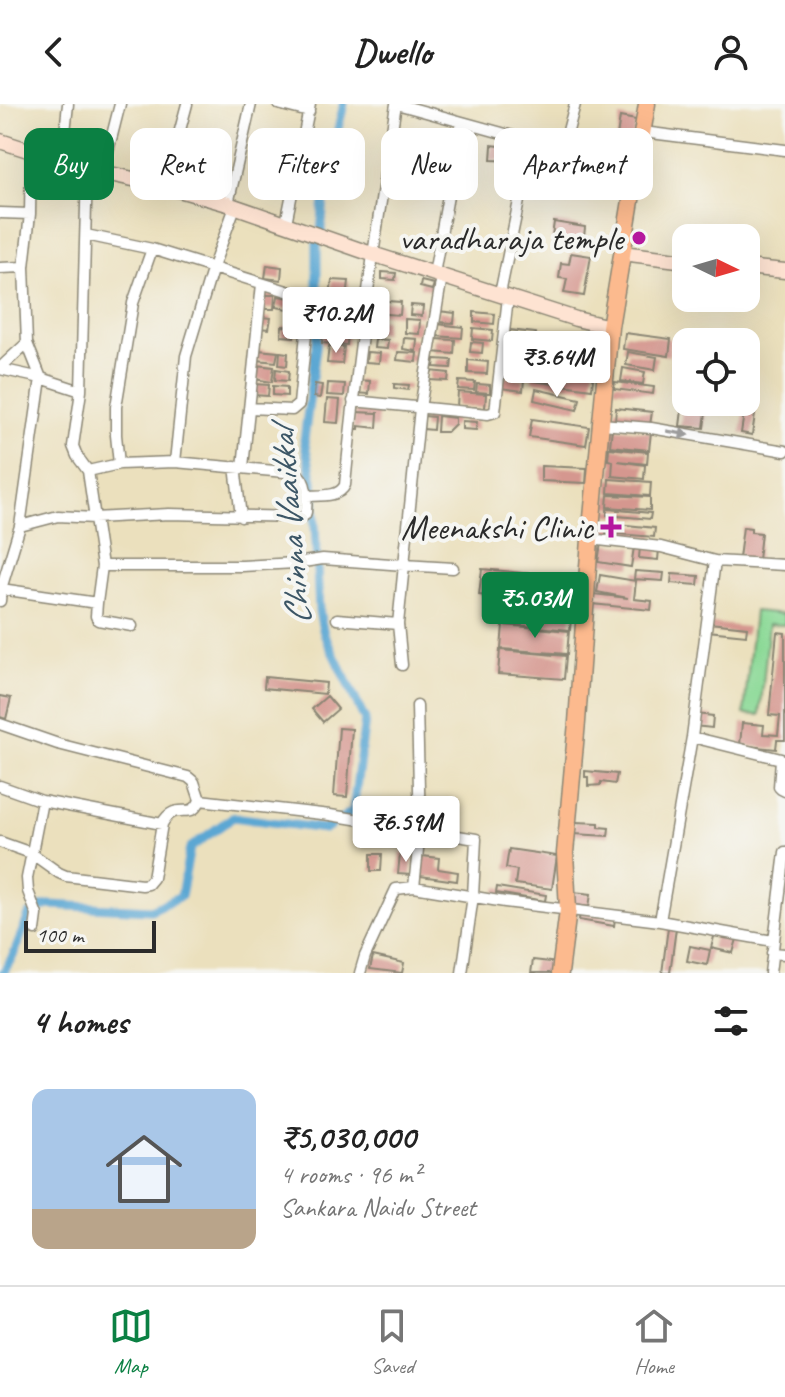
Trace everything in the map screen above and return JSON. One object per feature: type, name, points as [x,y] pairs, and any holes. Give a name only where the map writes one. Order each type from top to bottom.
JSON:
[{"type":"main road","points":[[644,128],[647,104]]},
{"type":"main road","points":[[560,973],[568,910],[565,853],[590,539],[610,327],[631,200]]},
{"type":"street","points":[[65,128],[68,104]]},
{"type":"street","points":[[114,128],[120,104]]},
{"type":"street","points":[[181,128],[187,104]]},
{"type":"street","points":[[175,462],[186,356],[232,206],[251,104]]},
{"type":"street","points":[[278,104],[310,108],[286,223]]},
{"type":"street","points":[[313,495],[336,494],[345,485],[372,254],[396,104],[494,130]]},
{"type":"street","points":[[569,128],[575,104]]},
{"type":"street","points":[[402,665],[398,624],[420,408],[461,123]]},
{"type":"street","points":[[653,133],[785,150]]},
{"type":"street","points":[[0,141],[24,149]]},
{"type":"street","points":[[0,601],[20,526],[41,378],[27,343],[24,267],[30,200]]},
{"type":"street","points":[[87,200],[81,391],[73,446],[88,471],[98,533],[102,566],[96,616],[98,620],[132,626]]},
{"type":"street","points":[[212,200],[372,254],[610,327]]},
{"type":"street","points":[[353,401],[495,412],[504,296],[521,200]]},
{"type":"street","points":[[0,213],[30,214]]},
{"type":"street","points":[[86,235],[152,249],[303,296],[309,304],[299,404],[292,410],[249,408]]},
{"type":"street","points":[[119,464],[116,407],[133,303],[152,249]]},
{"type":"street","points":[[622,253],[672,259]]},
{"type":"street","points":[[0,268],[24,267]]},
{"type":"street","points":[[760,268],[785,271]]},
{"type":"street","points":[[241,517],[239,467],[249,408],[262,284]]},
{"type":"street","points":[[0,368],[27,343]]},
{"type":"street","points":[[0,368],[81,391]]},
{"type":"street","points":[[601,424],[651,428],[785,451]]},
{"type":"street","points":[[88,471],[119,464],[175,462],[239,467],[299,474],[313,495]]},
{"type":"street","points":[[20,526],[58,516],[94,518],[169,514],[303,517],[313,495]]},
{"type":"street","points":[[590,539],[661,547],[715,561],[785,565]]},
{"type":"street","points":[[102,566],[242,566],[323,559],[453,568]]},
{"type":"street","points":[[660,921],[692,737],[715,561]]},
{"type":"street","points":[[1,589],[97,603]]},
{"type":"street","points":[[337,619],[398,624]]},
{"type":"street","points":[[414,887],[420,830],[417,706]]},
{"type":"street","points":[[0,724],[58,744],[188,777],[194,782],[200,800],[193,810],[171,811],[166,816],[153,878],[148,884],[66,876],[31,853],[0,842]]},
{"type":"street","points":[[692,737],[783,760],[779,787],[785,791]]},
{"type":"street","points":[[0,786],[42,801],[162,824]]},
{"type":"street","points":[[200,800],[330,815],[476,839],[473,896],[462,973]]},
{"type":"street","points":[[35,930],[37,915],[28,891],[27,878],[42,801]]},
{"type":"street","points":[[770,973],[785,852]]},
{"type":"street","points":[[360,973],[396,889],[414,887],[660,921],[773,941]]},
{"type":"street","points":[[772,953],[785,954]]},
{"type":"green space","points":[[754,611],[785,614],[785,625],[769,624],[760,715],[744,714]]},
{"type":"building","points":[[620,117],[636,120],[635,128],[618,128]]},
{"type":"building","points":[[554,222],[585,227],[583,247],[551,243]]},
{"type":"building","points":[[571,253],[591,256],[584,296],[564,293],[567,279],[559,278],[561,263],[569,264]]},
{"type":"building","points":[[267,265],[282,267],[281,280],[265,278]]},
{"type":"building","points":[[382,272],[396,273],[395,280],[382,279]]},
{"type":"building","points":[[332,280],[349,281],[347,298],[330,296]]},
{"type":"building","points":[[421,281],[434,284],[432,290],[420,287]]},
{"type":"building","points":[[264,295],[275,295],[274,309],[263,309]]},
{"type":"building","points":[[278,296],[290,298],[288,309],[276,307]]},
{"type":"building","points":[[371,300],[401,302],[400,315],[370,313]]},
{"type":"building","points":[[333,302],[351,304],[350,314],[332,313]]},
{"type":"building","points":[[411,305],[423,306],[422,316],[410,315]]},
{"type":"building","points":[[438,311],[455,313],[454,323],[437,322]]},
{"type":"building","points":[[474,312],[495,314],[494,324],[474,322]]},
{"type":"building","points":[[325,315],[350,318],[349,328],[324,326]]},
{"type":"building","points":[[261,317],[271,318],[269,329],[259,328]]},
{"type":"building","points":[[370,319],[385,320],[384,333],[369,331]]},
{"type":"building","points":[[405,319],[420,320],[419,334],[405,333]]},
{"type":"building","points":[[437,324],[463,327],[462,338],[436,336]]},
{"type":"building","points":[[282,326],[295,327],[294,337],[281,336]]},
{"type":"building","points":[[473,328],[493,330],[492,341],[472,339]]},
{"type":"building","points":[[510,330],[536,333],[534,345],[509,343]]},
{"type":"building","points":[[323,331],[348,333],[347,345],[322,343]]},
{"type":"building","points":[[625,333],[671,339],[669,356],[623,349]]},
{"type":"building","points":[[546,336],[596,343],[595,355],[544,349]]},
{"type":"building","points":[[404,338],[417,339],[416,351],[403,349]]},
{"type":"building","points":[[375,339],[388,340],[387,349],[374,348]]},
{"type":"building","points":[[434,339],[455,340],[454,354],[433,352]]},
{"type":"building","points":[[471,342],[483,343],[482,353],[470,352]]},
{"type":"building","points":[[507,345],[534,349],[532,361],[505,358]]},
{"type":"building","points":[[329,346],[344,347],[342,364],[327,363]]},
{"type":"building","points":[[258,350],[278,352],[276,362],[257,360]]},
{"type":"building","points":[[280,352],[288,353],[287,366],[279,365]]},
{"type":"building","points":[[367,352],[380,353],[379,363],[366,362]]},
{"type":"building","points":[[398,352],[417,353],[416,362],[397,360]]},
{"type":"building","points":[[628,352],[657,357],[655,370],[626,365]]},
{"type":"building","points":[[572,355],[585,356],[584,366],[571,364]]},
{"type":"building","points":[[435,359],[452,360],[451,368],[434,367]]},
{"type":"building","points":[[468,360],[488,362],[487,374],[468,373]]},
{"type":"building","points":[[505,361],[526,363],[524,376],[503,374]]},
{"type":"building","points":[[256,365],[274,367],[272,382],[254,379]]},
{"type":"building","points":[[574,367],[594,369],[592,389],[532,381],[533,369],[573,374]]},
{"type":"building","points":[[623,368],[645,372],[643,384],[621,381]]},
{"type":"building","points":[[276,369],[289,371],[288,381],[275,380]]},
{"type":"building","points":[[430,371],[449,373],[448,381],[429,380]]},
{"type":"building","points":[[501,377],[524,379],[523,391],[500,388]]},
{"type":"building","points":[[357,380],[370,381],[369,394],[356,393]]},
{"type":"building","points":[[459,381],[475,382],[474,390],[458,389]]},
{"type":"building","points":[[615,382],[654,387],[653,394],[614,389]]},
{"type":"building","points":[[328,383],[345,384],[344,396],[327,395]]},
{"type":"building","points":[[254,384],[269,385],[268,396],[253,395]]},
{"type":"building","points":[[315,384],[322,385],[320,398],[314,397]]},
{"type":"building","points":[[394,384],[409,385],[408,390],[394,388]]},
{"type":"building","points":[[477,384],[490,385],[490,393],[476,392]]},
{"type":"building","points":[[273,386],[287,387],[287,396],[273,395]]},
{"type":"building","points":[[536,389],[580,399],[577,410],[534,400]]},
{"type":"building","points":[[458,392],[486,394],[485,408],[457,406]]},
{"type":"building","points":[[327,399],[340,400],[338,423],[325,422]]},
{"type":"building","points":[[616,408],[652,412],[650,425],[615,421]]},
{"type":"building","points":[[355,412],[378,413],[377,428],[359,426],[359,429],[353,429]]},
{"type":"building","points":[[424,416],[434,417],[433,430],[423,429]]},
{"type":"building","points":[[438,416],[455,418],[455,424],[447,432],[437,432]]},
{"type":"building","points":[[681,416],[706,416],[704,428],[680,426]]},
{"type":"building","points":[[744,416],[755,416],[752,435],[741,433]]},
{"type":"building","points":[[532,419],[589,427],[586,445],[529,437]]},
{"type":"building","points":[[462,421],[477,422],[476,430],[462,429]]},
{"type":"building","points":[[612,428],[651,432],[649,450],[610,446]]},
{"type":"building","points":[[609,448],[648,452],[647,464],[618,461],[645,465],[644,479],[612,476],[613,461],[608,460]]},
{"type":"building","points":[[541,466],[587,468],[586,483],[541,481]]},
{"type":"building","points":[[609,479],[651,482],[650,496],[608,493]]},
{"type":"building","points":[[608,495],[650,497],[650,510],[607,507]]},
{"type":"building","points":[[607,509],[651,513],[650,519],[607,515]]},
{"type":"building","points":[[607,523],[655,528],[654,537],[606,533]]},
{"type":"building","points":[[743,527],[761,533],[758,560],[739,558]]},
{"type":"building","points":[[601,543],[634,547],[631,567],[598,562]]},
{"type":"building","points":[[640,547],[659,549],[658,560],[639,558]]},
{"type":"building","points":[[482,569],[575,578],[572,604],[479,595]]},
{"type":"building","points":[[635,571],[664,573],[663,581],[634,579]]},
{"type":"building","points":[[672,574],[699,576],[698,585],[671,583]]},
{"type":"building","points":[[600,575],[636,581],[634,599],[652,601],[651,610],[592,604],[593,594],[628,598],[597,592]]},
{"type":"building","points":[[506,601],[572,607],[570,630],[504,624]]},
{"type":"building","points":[[709,623],[747,627],[746,635],[708,631]]},
{"type":"building","points":[[503,625],[569,631],[567,654],[501,649]]},
{"type":"building","points":[[777,632],[785,633],[785,740],[777,740],[776,749],[740,745],[742,723],[764,725],[763,734],[778,735],[780,716],[769,715]]},
{"type":"building","points":[[500,650],[566,656],[564,679],[498,674]]},
{"type":"building","points":[[265,677],[326,683],[325,694],[264,688]]},
{"type":"building","points":[[0,696],[11,698],[6,719],[0,717]]},
{"type":"building","points":[[327,696],[338,709],[323,722],[312,709]]},
{"type":"building","points":[[696,714],[713,716],[712,728],[694,726]]},
{"type":"building","points":[[339,728],[352,729],[347,797],[334,796]]},
{"type":"building","points":[[585,771],[617,774],[615,784],[601,782],[601,785],[588,786]]},
{"type":"building","points":[[575,822],[599,823],[599,827],[609,828],[608,836],[574,834]]},
{"type":"building","points":[[509,849],[557,856],[552,889],[515,884],[517,870],[506,868]]},
{"type":"building","points":[[400,853],[413,854],[411,875],[398,874]]},
{"type":"building","points":[[371,854],[382,854],[381,871],[371,871]]},
{"type":"building","points":[[422,856],[439,858],[438,869],[458,872],[457,881],[420,876]]},
{"type":"building","points":[[497,887],[546,895],[545,901],[496,893]]},
{"type":"building","points":[[573,892],[591,894],[589,907],[571,904]]},
{"type":"building","points":[[580,912],[615,918],[614,926],[579,920]]},
{"type":"building","points":[[668,927],[676,928],[670,973],[662,973]]},
{"type":"building","points":[[715,933],[737,939],[733,953],[711,948]]},
{"type":"building","points":[[690,946],[710,950],[707,965],[687,961]]},
{"type":"building","points":[[373,956],[404,963],[402,973],[370,969]]},
{"type":"building","points":[[533,960],[559,963],[557,973],[531,973]]},
{"type":"waterway","name":"Chinna Vaaikkal","points":[[321,232],[326,178],[344,104]]},
{"type":"waterway","name":"Chinna Vaaikkal","points":[[41,907],[151,910],[181,896],[190,848],[233,817],[325,829],[353,811],[365,720],[324,634],[319,611],[313,481],[304,440],[317,340],[317,243]]},
{"type":"waterway","name":"Chinna Vaaikkal","points":[[3,973],[29,915]]},
{"type":"place","name":"varadharaja temple","points":[[639,238]]},
{"type":"place","name":"Meenakshi Clinic","points":[[611,527]]}]
